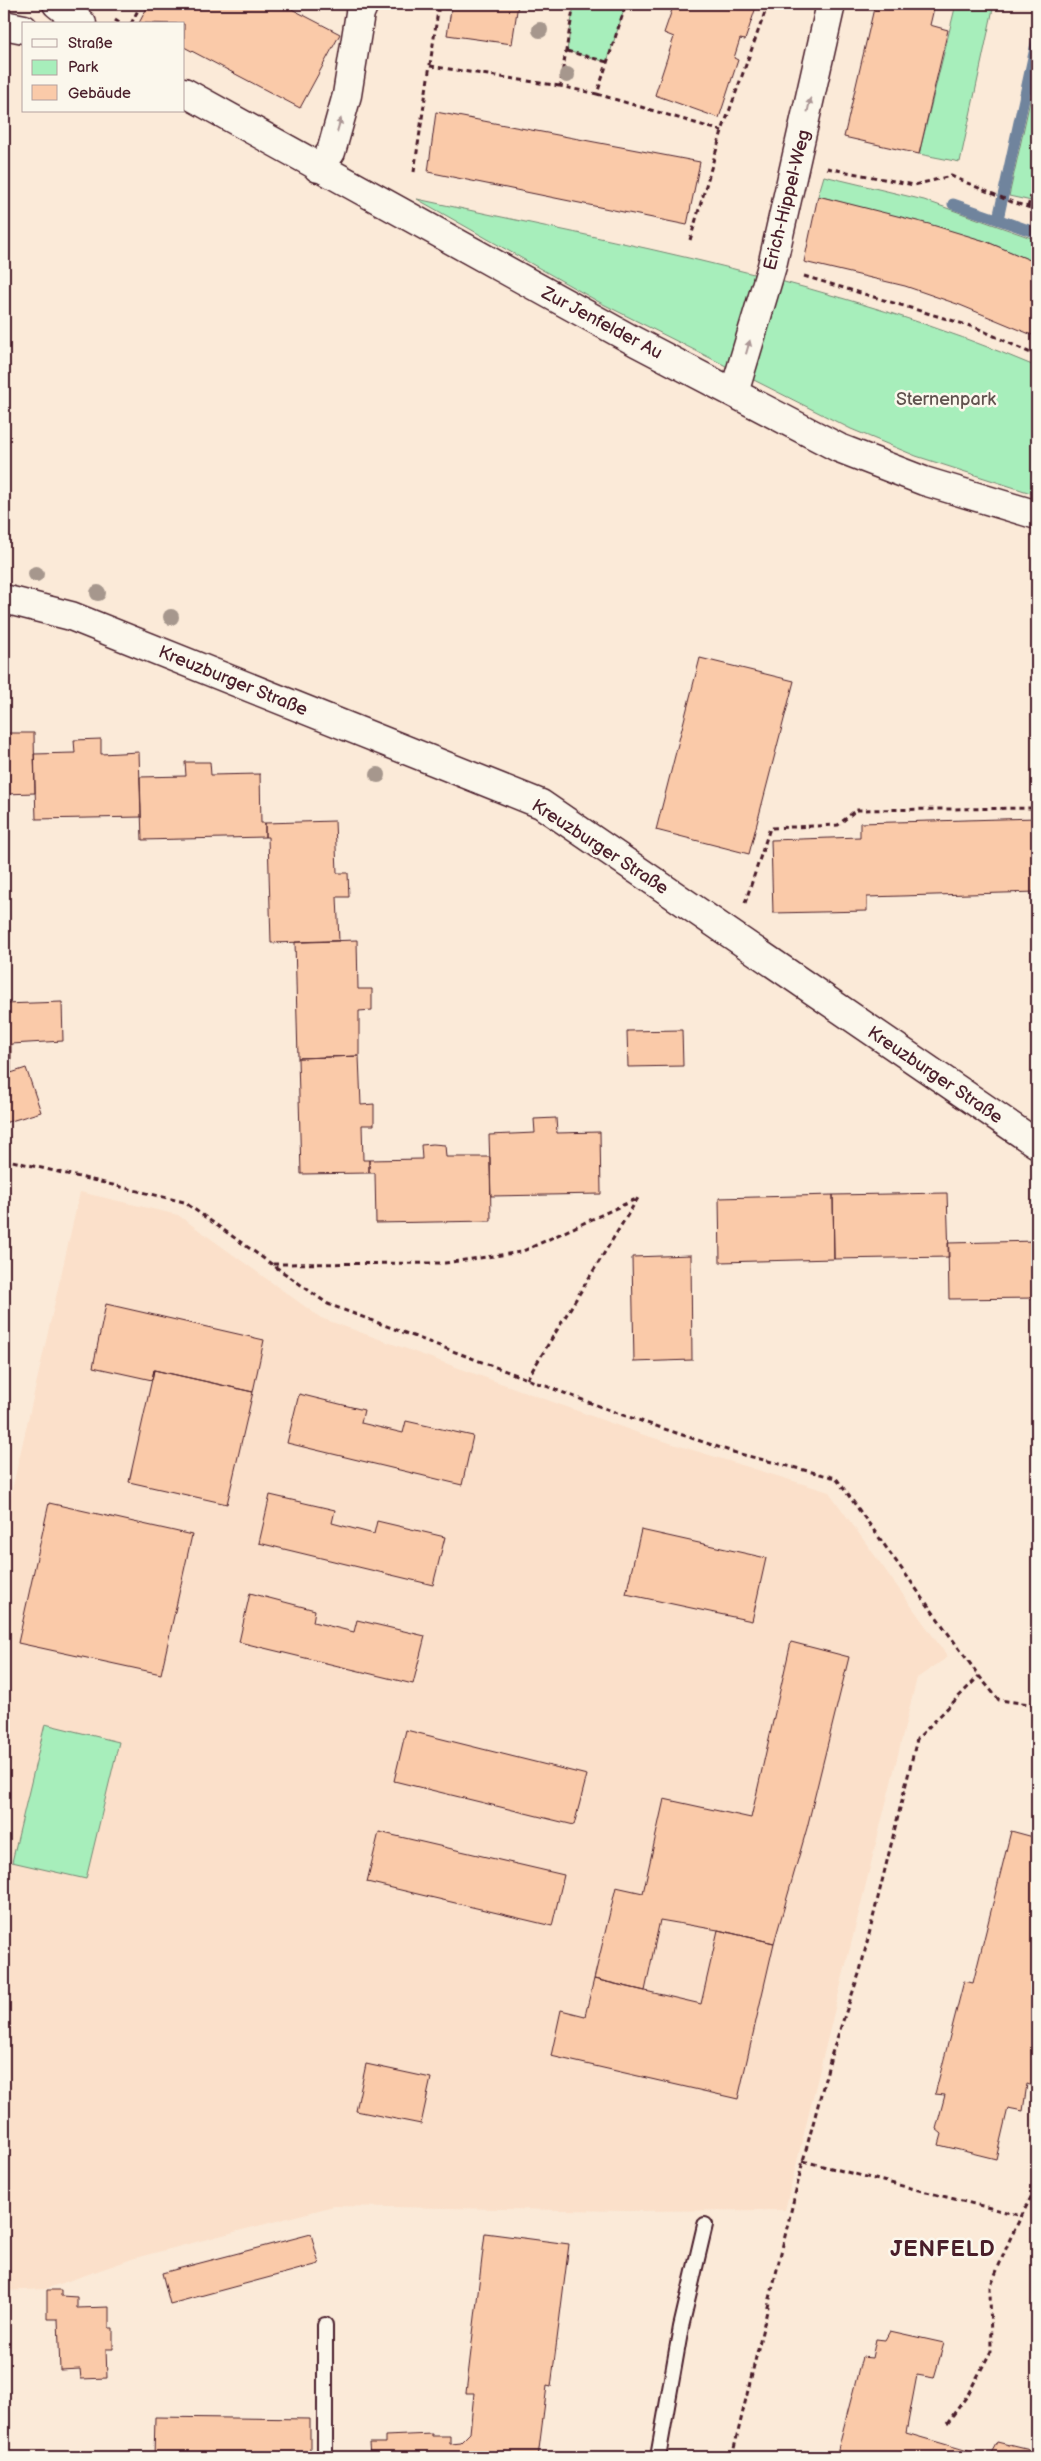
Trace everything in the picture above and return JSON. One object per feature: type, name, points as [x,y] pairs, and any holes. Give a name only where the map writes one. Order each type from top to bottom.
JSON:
[{"type":"street","points":[[57,4],[80,22]]},
{"type":"street","points":[[318,168],[332,152],[347,95],[360,13],[364,4]]},
{"type":"street","name":"Erich-Hippel-Weg","points":[[734,394],[772,266],[832,4]]},
{"type":"street","points":[[4,25],[22,29]]},
{"type":"street","name":"Zur Jenfelder Au","points":[[185,93],[318,168],[734,394],[839,448],[924,481],[1037,515]]},
{"type":"street","name":"Kreuzburger Straße","points":[[4,599],[71,616],[540,804],[1037,1144]]},
{"type":"lane","points":[[658,2457],[681,2327],[705,2225]]},
{"type":"lane","points":[[325,2325],[325,2457]]},
{"type":"path","points":[[131,22],[142,4]]},
{"type":"path","points":[[414,172],[440,4]]},
{"type":"path","points":[[560,86],[574,4]]},
{"type":"path","points":[[596,94],[626,4]]},
{"type":"path","points":[[690,240],[722,131],[768,4]]},
{"type":"path","points":[[567,51],[607,62]]},
{"type":"path","points":[[430,66],[560,86],[596,94],[722,131]]},
{"type":"path","points":[[819,166],[914,185],[951,176],[984,191],[1037,210]]},
{"type":"path","points":[[1028,207],[1037,174]]},
{"type":"path","points":[[772,266],[977,328],[1037,356]]},
{"type":"path","points":[[734,937],[770,828],[838,825],[856,810],[1037,808]]},
{"type":"path","points":[[4,1159],[184,1202],[328,1304],[620,1414],[736,1453],[836,1478],[979,1676],[999,1700],[1037,1705]]},
{"type":"path","points":[[273,1264],[445,1263],[520,1252],[638,1198],[527,1379]]},
{"type":"path","points":[[732,2457],[803,2161],[832,2052],[860,1971],[917,1739],[979,1676]]},
{"type":"path","points":[[803,2161],[1022,2216]]},
{"type":"path","points":[[947,2423],[967,2396],[991,2351],[990,2287],[1037,2186]]},
{"type":"shaded area","points":[[80,1192],[178,1215],[321,1318],[641,1434],[829,1492],[948,1657],[917,1678],[785,2210],[625,2211],[334,2206],[135,2258],[45,2289],[4,2291],[4,1525]]},
{"type":"green space","points":[[574,4],[626,4],[607,62],[567,51]]},
{"type":"green space","points":[[956,4],[994,4],[960,162],[919,154]]},
{"type":"green space","points":[[1037,69],[1037,196],[1036,202],[1009,196]]},
{"type":"green space","points":[[824,176],[924,200],[1037,240],[1037,263],[985,241],[818,196]]},
{"type":"green space","name":"Sternenpark","points":[[417,199],[732,268],[886,312],[962,338],[1037,367],[1037,495],[916,456],[851,429],[599,302]]},
{"type":"green space","points":[[45,1724],[119,1742],[86,1879],[12,1862]]},
{"type":"building","points":[[149,4],[282,4],[340,34],[300,108],[185,48],[185,22],[140,22]]},
{"type":"building","points":[[452,4],[518,4],[512,44],[447,35]]},
{"type":"building","points":[[674,4],[684,6],[685,4],[757,4],[745,40],[740,39],[734,58],[738,60],[719,118],[655,95],[674,37],[664,33]]},
{"type":"building","points":[[875,4],[935,4],[930,25],[948,30],[919,154],[844,137]]},
{"type":"building","points":[[436,112],[700,162],[687,225],[428,172]]},
{"type":"building","points":[[818,196],[929,224],[985,241],[1037,263],[1037,337],[960,305],[905,286],[804,262]]},
{"type":"building","points":[[700,658],[794,681],[749,854],[656,830]]},
{"type":"building","points":[[4,733],[34,733],[35,793],[4,794]]},
{"type":"building","points":[[101,739],[101,754],[139,752],[141,817],[36,819],[34,754],[75,753],[74,740]]},
{"type":"building","points":[[185,762],[210,762],[211,775],[260,774],[261,823],[265,823],[265,837],[142,840],[140,777],[186,776]]},
{"type":"building","points":[[1037,818],[1037,892],[867,897],[867,911],[773,913],[771,840],[860,837],[860,823]]},
{"type":"building","points":[[335,821],[337,873],[348,873],[349,897],[337,897],[339,941],[271,943],[268,837],[265,837],[265,823]]},
{"type":"building","points":[[357,940],[358,989],[372,989],[372,1010],[359,1011],[359,1056],[298,1058],[295,942]]},
{"type":"building","points":[[62,1002],[63,1041],[11,1044],[11,1073],[26,1068],[41,1112],[4,1123],[4,1004]]},
{"type":"building","points":[[682,1030],[683,1066],[628,1067],[627,1031]]},
{"type":"building","points":[[359,1056],[361,1105],[374,1104],[374,1125],[362,1125],[363,1160],[369,1160],[369,1173],[301,1174],[298,1058]]},
{"type":"building","points":[[556,1118],[557,1133],[600,1132],[601,1194],[491,1196],[489,1135],[535,1133],[534,1119]]},
{"type":"building","points":[[421,1145],[445,1145],[446,1157],[490,1157],[491,1221],[376,1223],[375,1173],[369,1173],[369,1160],[422,1159]]},
{"type":"building","points":[[947,1193],[949,1257],[834,1259],[833,1195]]},
{"type":"building","points":[[833,1195],[834,1259],[720,1262],[719,1198]]},
{"type":"building","points":[[1037,1241],[1037,1298],[949,1299],[948,1243]]},
{"type":"building","points":[[691,1255],[692,1360],[634,1362],[632,1257]]},
{"type":"building","points":[[106,1304],[264,1340],[253,1392],[154,1370],[152,1380],[93,1367]]},
{"type":"building","points":[[154,1370],[253,1392],[227,1504],[129,1482]]},
{"type":"building","points":[[299,1394],[364,1410],[361,1423],[403,1433],[406,1421],[473,1436],[462,1485],[287,1443]]},
{"type":"building","points":[[270,1495],[335,1510],[332,1523],[374,1534],[377,1521],[445,1537],[433,1585],[259,1543]]},
{"type":"building","points":[[49,1503],[192,1535],[161,1674],[18,1643]]},
{"type":"building","points":[[641,1530],[766,1558],[752,1621],[626,1594]]},
{"type":"building","points":[[250,1593],[315,1610],[313,1622],[354,1632],[357,1620],[425,1636],[413,1684],[239,1642]]},
{"type":"building","points":[[791,1642],[849,1657],[807,1828],[774,1943],[718,1930],[660,1920],[645,1991],[594,1979],[616,1887],[643,1893],[664,1799],[751,1818]]},
{"type":"building","points":[[406,1730],[587,1775],[574,1825],[394,1781]]},
{"type":"building","points":[[1011,1831],[1037,1838],[1037,2087],[1027,2084],[1023,2111],[1008,2108],[996,2159],[939,2145],[942,2134],[936,2129],[945,2095],[935,2094],[964,1981],[973,1983]]},
{"type":"building","points":[[379,1832],[564,1875],[552,1926],[367,1882]]},
{"type":"building","points":[[718,1930],[774,1943],[738,2099],[551,2056],[561,2010],[585,2016],[594,1979],[701,2004]]},
{"type":"building","points":[[366,2064],[431,2078],[421,2124],[356,2111]]},
{"type":"building","points":[[485,2233],[569,2244],[551,2387],[547,2386],[538,2457],[370,2457],[369,2443],[385,2443],[385,2436],[432,2434],[432,2436],[450,2436],[450,2444],[460,2443],[470,2433],[474,2393],[466,2393]]},
{"type":"building","points":[[311,2234],[319,2264],[170,2304],[162,2273]]},
{"type":"building","points":[[47,2290],[61,2290],[61,2296],[77,2297],[77,2308],[109,2307],[109,2328],[113,2328],[113,2349],[106,2349],[107,2378],[81,2379],[80,2369],[60,2370],[58,2319],[47,2319]]},
{"type":"building","points":[[890,2331],[944,2343],[934,2378],[917,2375],[906,2433],[989,2457],[836,2457],[862,2357],[872,2358],[876,2339],[885,2340]]},
{"type":"building","points":[[155,2417],[310,2419],[310,2457],[154,2457]]},
{"type":"building","points":[[997,2442],[1030,2450],[1028,2457],[989,2457]]},
{"type":"waterway","points":[[998,219],[1037,39]]},
{"type":"waterway","points":[[953,204],[1037,233]]},
{"type":"district","name":"JENFELD","points":[[943,2249]]}]
